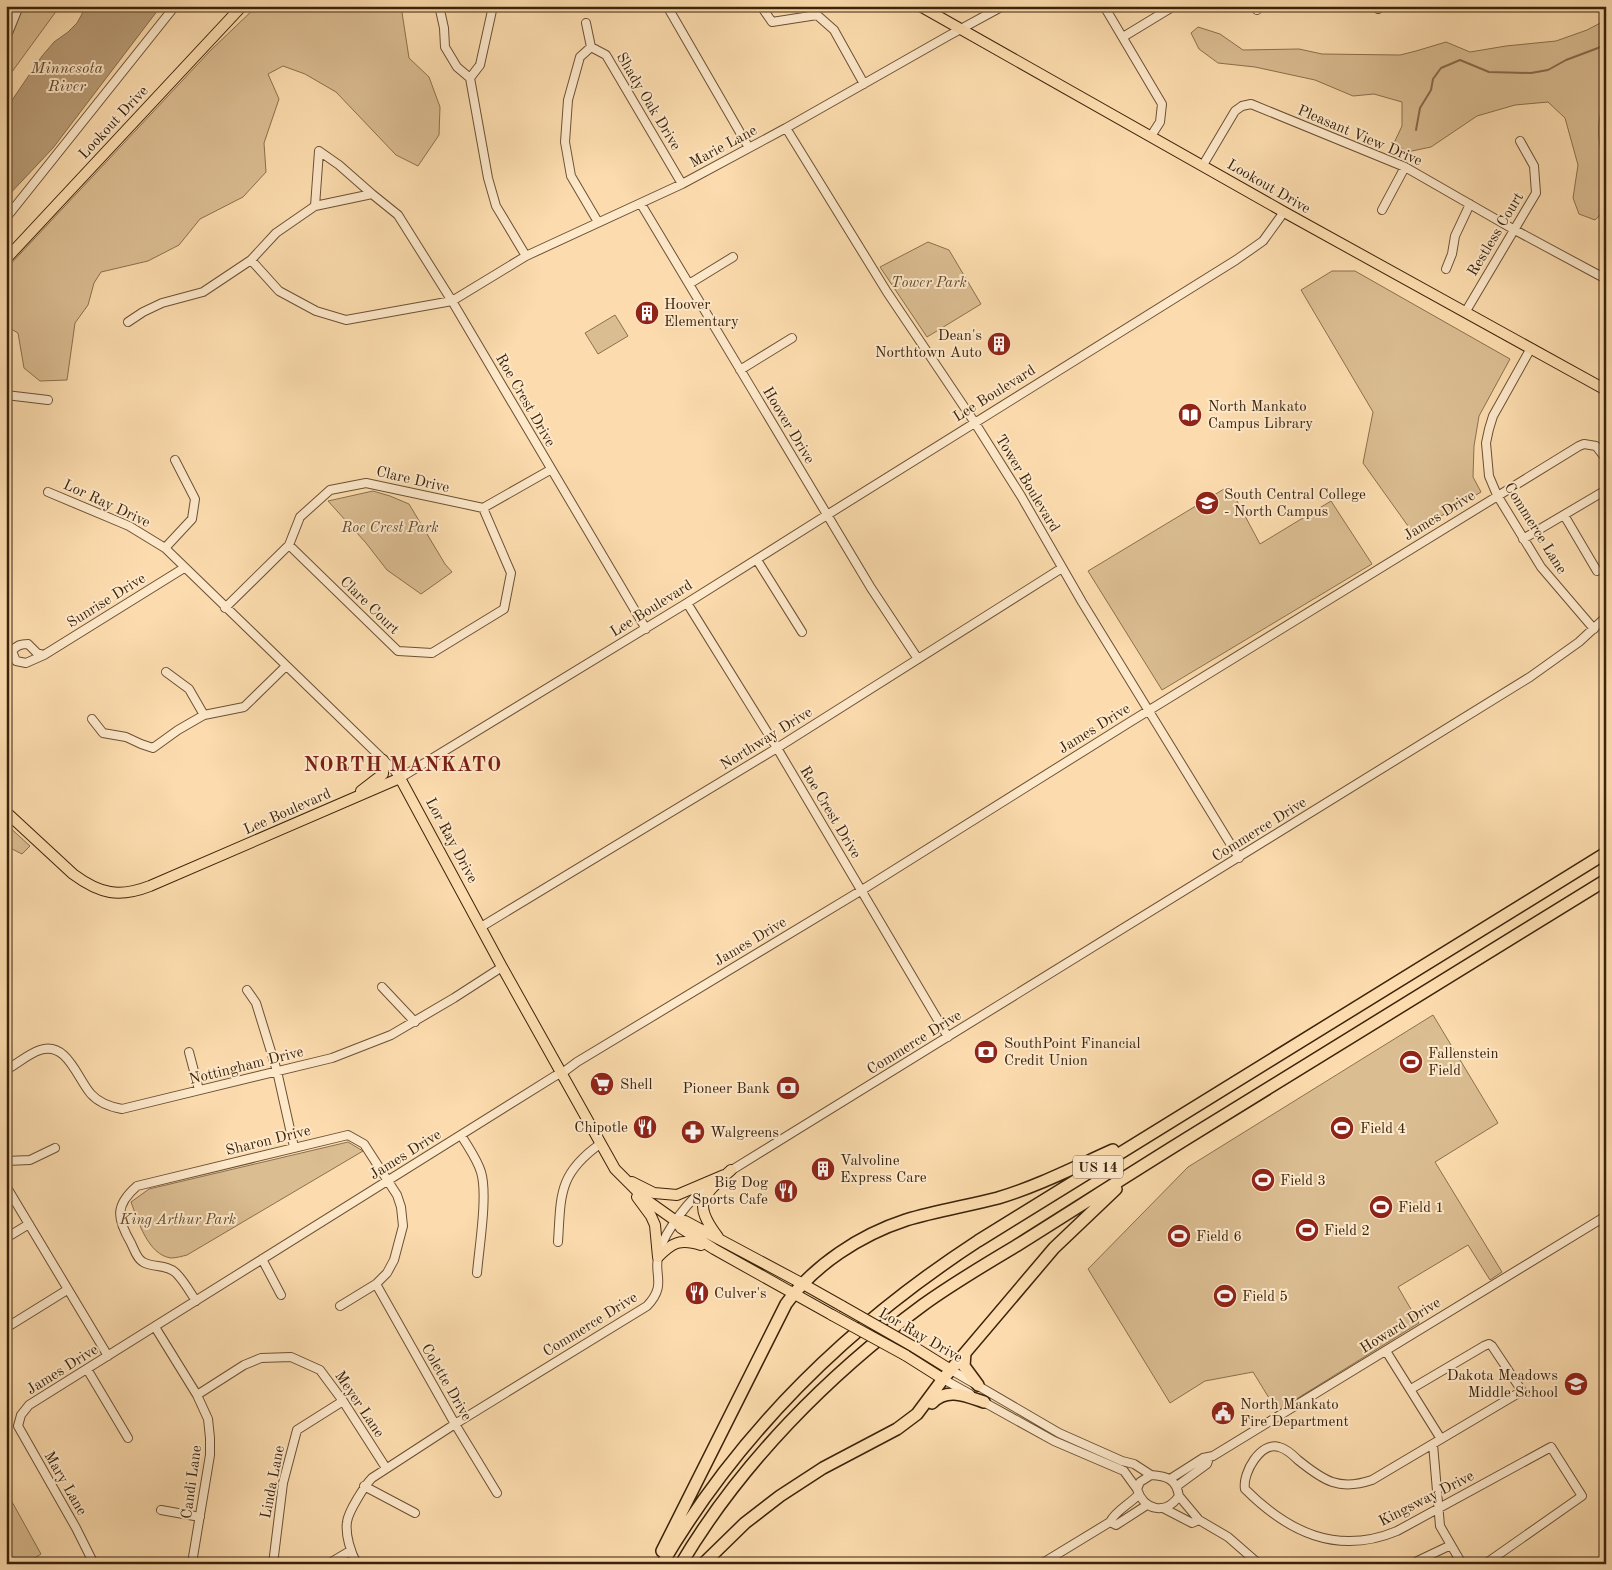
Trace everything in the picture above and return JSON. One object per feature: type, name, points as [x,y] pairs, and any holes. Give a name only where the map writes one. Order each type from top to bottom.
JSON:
[{"type":"highway","name":"US 14","points":[[662,1564],[698,1508],[746,1444],[797,1386],[892,1301],[945,1262],[1606,853]]},
{"type":"highway","name":"US 14","points":[[681,1564],[712,1518],[761,1455],[813,1399],[866,1350],[918,1309],[961,1279],[1139,1168],[1606,880]]},
{"type":"highway","points":[[655,1564],[786,1304],[803,1284],[841,1252],[886,1228],[906,1220],[999,1198],[1037,1184],[1160,1128]]},
{"type":"highway","points":[[905,1424],[917,1414],[965,1353],[1054,1248],[1139,1168]]},
{"type":"highway","points":[[965,1353],[964,1366],[968,1374],[978,1385]]},
{"type":"highway","points":[[703,1564],[745,1523],[780,1496],[823,1468],[905,1424],[919,1415],[936,1398],[945,1394],[958,1394],[984,1402]]},
{"type":"main road","name":"Lookout Drive","points":[[6,259],[242,6]]},
{"type":"main road","name":"Lookout Drive","points":[[920,6],[1284,212],[1606,390]]},
{"type":"main road","points":[[346,801],[383,774],[383,760]]},
{"type":"main road","name":"Lee Boulevard","points":[[6,812],[85,883],[97,889],[124,893],[150,886],[400,778]]},
{"type":"main road","name":"Lor Ray Drive","points":[[400,778],[600,1144],[615,1169],[623,1178],[645,1199],[676,1221],[680,1228],[793,1295],[905,1355],[944,1379]]},
{"type":"main road","points":[[623,1178],[654,1192],[674,1196],[727,1173]]},
{"type":"main road","points":[[722,1242],[704,1217],[702,1211],[703,1202],[711,1188],[727,1173]]},
{"type":"main road","points":[[623,1178],[654,1222],[658,1257]]},
{"type":"main road","name":"Lor Ray Drive","points":[[676,1221],[685,1221],[803,1284],[951,1370]]},
{"type":"main road","points":[[658,1257],[668,1246],[684,1241],[691,1241],[714,1249]]},
{"type":"street","points":[[6,38],[19,6]]},
{"type":"street","points":[[6,218],[175,6]]},
{"type":"street","points":[[470,78],[480,65],[493,6]]},
{"type":"street","points":[[667,6],[749,148]]},
{"type":"street","points":[[761,6],[772,22],[817,15]]},
{"type":"street","points":[[806,6],[834,30],[864,84]]},
{"type":"street","name":"Marie Lane","points":[[452,301],[526,256],[682,184],[1003,6]]},
{"type":"street","points":[[1104,6],[1162,104],[1160,122],[1151,136]]},
{"type":"street","points":[[1123,37],[1174,6]]},
{"type":"street","points":[[440,10],[444,28],[445,47],[456,67],[470,78],[488,178],[496,206],[526,256]]},
{"type":"street","points":[[586,22],[591,47],[580,57],[568,100],[565,142],[571,176],[598,222]]},
{"type":"street","name":"Shady Oak Drive","points":[[591,47],[606,54],[682,184]]},
{"type":"street","name":"Pleasant View Drive","points":[[1203,165],[1235,111],[1242,106],[1251,104],[1405,167],[1514,230],[1606,279]]},
{"type":"street","name":"Tower Boulevard","points":[[786,128],[887,292],[975,422],[1239,858]]},
{"type":"street","name":"Restless Court","points":[[1466,311],[1536,193],[1534,166],[1520,141]]},
{"type":"street","name":"Roe Crest Drive","points":[[314,206],[320,151],[398,216],[452,301],[550,470],[646,629]]},
{"type":"street","points":[[1382,210],[1405,167]]},
{"type":"street","points":[[128,322],[162,303],[203,292],[251,260],[276,232],[314,206],[372,194]]},
{"type":"street","name":"Hoover Drive","points":[[641,204],[871,588],[918,659]]},
{"type":"street","points":[[1446,269],[1452,254],[1455,236],[1470,204]]},
{"type":"street","name":"Lee Boulevard","points":[[400,778],[687,604],[826,514],[1254,248],[1269,234],[1284,212]]},
{"type":"street","points":[[689,284],[733,257]]},
{"type":"street","points":[[251,260],[279,291],[316,311],[346,320],[452,301]]},
{"type":"street","points":[[740,370],[792,338]]},
{"type":"street","name":"Commerce Lane","points":[[1531,348],[1489,428],[1486,443],[1489,476],[1497,495],[1541,567],[1594,629]]},
{"type":"street","points":[[6,395],[48,400]]},
{"type":"street","name":"James Drive","points":[[21,1415],[29,1405],[555,1076],[562,1074],[567,1068],[862,890],[1578,446],[1584,444],[1596,446],[1606,459]]},
{"type":"street","points":[[165,548],[192,519],[195,500],[175,460]]},
{"type":"street","points":[[483,508],[550,470]]},
{"type":"street","name":"Clare Drive","points":[[225,608],[290,545],[300,517],[330,490],[366,483],[483,508]]},
{"type":"street","points":[[1523,539],[1606,490]]},
{"type":"street","name":"Lor Ray Drive","points":[[48,492],[129,526],[165,548],[400,778]]},
{"type":"street","name":"Clare Court","points":[[290,545],[398,651],[432,653],[504,609],[511,572],[483,508]]},
{"type":"street","points":[[1564,515],[1597,572]]},
{"type":"street","points":[[757,560],[802,632]]},
{"type":"street","name":"Sunrise Drive","points":[[44,655],[184,568]]},
{"type":"street","name":"Northway Drive","points":[[481,926],[777,748],[1062,568]]},
{"type":"street","name":"Roe Crest Drive","points":[[687,604],[777,748],[948,1037]]},
{"type":"street","name":"Commerce Drive","points":[[358,1564],[350,1551],[346,1522],[364,1486],[386,1468],[455,1424],[647,1306],[658,1291],[658,1257],[662,1244],[695,1196],[727,1173],[1548,666],[1606,617]]},
{"type":"street","points":[[92,719],[103,733],[126,737],[153,748],[178,730],[204,715],[244,707],[286,666]]},
{"type":"street","points":[[166,672],[189,689],[204,715]]},
{"type":"street","name":"Nottingham Drive","points":[[6,1070],[40,1050],[57,1050],[67,1058],[92,1096],[106,1105],[122,1109],[332,1058],[391,1035],[502,967]]},
{"type":"street","points":[[382,987],[415,1022]]},
{"type":"street","points":[[248,990],[256,1003],[277,1071],[294,1147]]},
{"type":"street","points":[[189,1052],[199,1090]]},
{"type":"street","name":"Sharon Drive","points":[[196,1301],[175,1272],[168,1268],[145,1264],[140,1260],[122,1228],[119,1216],[122,1203],[127,1194],[137,1186],[348,1135],[364,1144],[397,1195],[401,1207],[403,1226],[394,1260],[387,1273],[376,1284],[340,1306]]},
{"type":"street","points":[[461,1135],[478,1164],[482,1175],[484,1196],[477,1273]]},
{"type":"street","points":[[558,1242],[561,1197],[570,1172],[580,1160],[600,1144]]},
{"type":"street","points":[[6,1161],[30,1160],[54,1148]]},
{"type":"street","points":[[6,1186],[108,1356]]},
{"type":"street","name":"Howard Drive","points":[[1170,1479],[1203,1458],[1209,1458],[1606,1216]]},
{"type":"street","points":[[6,1238],[29,1224]]},
{"type":"street","points":[[262,1259],[281,1296]]},
{"type":"street","name":"Colette Drive","points":[[376,1284],[455,1424],[497,1493]]},
{"type":"street","points":[[9,1326],[67,1290]]},
{"type":"street","name":"Candi Lane","points":[[155,1327],[196,1394],[208,1419],[210,1455],[193,1557],[194,1564]]},
{"type":"street","name":"Kingsway Drive","points":[[1410,1389],[1489,1344],[1522,1391],[1372,1480],[1350,1485],[1338,1485],[1318,1476],[1286,1450],[1278,1446],[1272,1446],[1258,1456],[1250,1466],[1245,1476],[1245,1489],[1280,1519],[1300,1530],[1323,1539],[1359,1542],[1384,1537],[1551,1447],[1582,1496],[1485,1564]]},
{"type":"street","points":[[1386,1351],[1441,1439]]},
{"type":"street","name":"Meyer Lane","points":[[196,1394],[244,1365],[261,1358],[291,1357],[320,1370],[343,1401],[386,1468]]},
{"type":"street","points":[[87,1369],[128,1438]]},
{"type":"street","name":"Lor Ray Drive","points":[[951,1370],[1059,1433],[1134,1464],[1151,1475]]},
{"type":"street","name":"Lor Ray Drive","points":[[944,1379],[1054,1441],[1124,1471],[1138,1492]]},
{"type":"street","name":"Linda Lane","points":[[273,1564],[283,1484],[297,1430],[343,1401]]},
{"type":"street","name":"Mary Lane","points":[[21,1415],[18,1426],[76,1528],[94,1564]]},
{"type":"street","points":[[1433,1444],[1440,1526],[1462,1564]]},
{"type":"street","points":[[1099,1460],[1103,1452]]},
{"type":"street","name":"Howard Drive","points":[[1177,1486],[1207,1464],[1209,1458]]},
{"type":"street","points":[[1041,1564],[1110,1522],[1112,1517],[1132,1502],[1138,1492],[1140,1482],[1151,1475],[1170,1479],[1177,1486],[1179,1496],[1199,1520],[1228,1536],[1259,1564]]},
{"type":"street","points":[[364,1486],[415,1513]]},
{"type":"street","points":[[1138,1492],[1147,1505]]},
{"type":"street","points":[[1163,1508],[1173,1504],[1179,1496]]},
{"type":"street","points":[[1110,1522],[1116,1525],[1147,1505],[1163,1508],[1192,1523],[1199,1520]]},
{"type":"street","points":[[161,1510],[200,1517]]},
{"type":"street","points":[[1411,1564],[1451,1545]]},
{"type":"street","points":[[328,1564],[350,1551]]},
{"type":"street","points":[[1600,1564],[1606,1560]]},
{"type":"green space","points":[[6,6],[60,6],[6,80]]},
{"type":"green space","points":[[257,6],[401,6],[409,58],[429,77],[440,107],[439,135],[418,166],[396,155],[336,92],[305,74],[283,66],[268,74],[279,99],[264,143],[266,172],[243,197],[200,219],[179,245],[148,261],[101,272],[94,283],[88,305],[75,323],[67,380],[40,381],[24,368],[18,333],[6,326],[6,269],[211,50]]},
{"type":"green space","points":[[1606,20],[1606,91],[1599,128],[1607,192],[1604,210],[1595,220],[1579,214],[1573,198],[1578,165],[1565,118],[1548,102],[1515,105],[1477,116],[1431,147],[1407,152],[1394,143],[1402,126],[1402,102],[1374,94],[1353,96],[1315,80],[1255,67],[1218,63],[1199,49],[1191,33],[1198,27],[1220,34],[1243,50],[1299,49],[1322,54],[1400,55],[1446,42],[1470,52],[1556,41],[1587,30]]},
{"type":"green space","name":"Tower Park","points":[[928,242],[949,250],[981,304],[927,337],[880,267]]},
{"type":"green space","points":[[1332,271],[1355,271],[1510,359],[1479,416],[1474,446],[1473,477],[1481,492],[1413,533],[1363,463],[1373,412],[1301,290]]},
{"type":"green space","points":[[615,315],[628,336],[598,354],[585,333]]},
{"type":"green space","points":[[1229,486],[1260,544],[1331,501],[1372,564],[1162,690],[1088,571]]},
{"type":"green space","name":"Roe Crest Park","points":[[373,491],[409,504],[445,564],[452,572],[421,594],[387,570],[366,543],[328,501]]},
{"type":"green space","points":[[6,824],[30,846],[22,854],[6,846]]},
{"type":"green space","points":[[1433,1015],[1498,1123],[1435,1162],[1502,1272],[1490,1280],[1468,1245],[1398,1287],[1419,1323],[1277,1411],[1253,1372],[1205,1381],[1170,1403],[1088,1269],[1188,1167]]},
{"type":"green space","name":"King Arthur Park","points":[[348,1142],[363,1151],[187,1255],[171,1258],[163,1256],[156,1251],[145,1236],[131,1202],[149,1189]]},
{"type":"green space","points":[[6,1491],[41,1554],[25,1564],[6,1564]]},
{"type":"water","name":"Minnesota River","points":[[83,6],[161,6],[53,148],[6,198],[6,109],[42,56],[54,42],[77,23],[82,14]]},
{"type":"waterway","points":[[1416,130],[1420,108],[1431,90],[1433,79],[1441,68],[1460,60],[1489,72],[1531,73],[1548,70],[1606,43]]},
{"type":"place","name":"Hoover Elementary","points":[[647,313]]},
{"type":"place","name":"Dean's Northtown Auto","points":[[999,344]]},
{"type":"place","name":"North Mankato Campus Library","points":[[1190,415]]},
{"type":"place","name":"South Central College - North Campus","points":[[1207,503]]},
{"type":"place","name":"SouthPoint Financial Credit Union","points":[[986,1052]]},
{"type":"place","name":"Fallenstein Field","points":[[1411,1062]]},
{"type":"place","name":"Shell","points":[[602,1084]]},
{"type":"place","name":"Pioneer Bank","points":[[788,1088]]},
{"type":"place","name":"Chipotle","points":[[645,1127]]},
{"type":"place","name":"Field 4","points":[[1342,1128]]},
{"type":"place","name":"Walgreens","points":[[693,1132]]},
{"type":"place","name":"Valvoline Express Care","points":[[823,1169]]},
{"type":"place","name":"Field 3","points":[[1263,1180]]},
{"type":"place","name":"Big Dog Sports Cafe","points":[[786,1191]]},
{"type":"place","name":"Field 1","points":[[1381,1207]]},
{"type":"place","name":"Field 2","points":[[1307,1230]]},
{"type":"place","name":"Field 6","points":[[1179,1236]]},
{"type":"place","name":"Culver's","points":[[697,1293]]},
{"type":"place","name":"Field 5","points":[[1225,1296]]},
{"type":"place","name":"Dakota Meadows Middle School","points":[[1576,1384]]},
{"type":"place","name":"North Mankato Fire Department","points":[[1223,1413]]},
{"type":"district","name":"NORTH MANKATO","points":[[403,764]]}]
